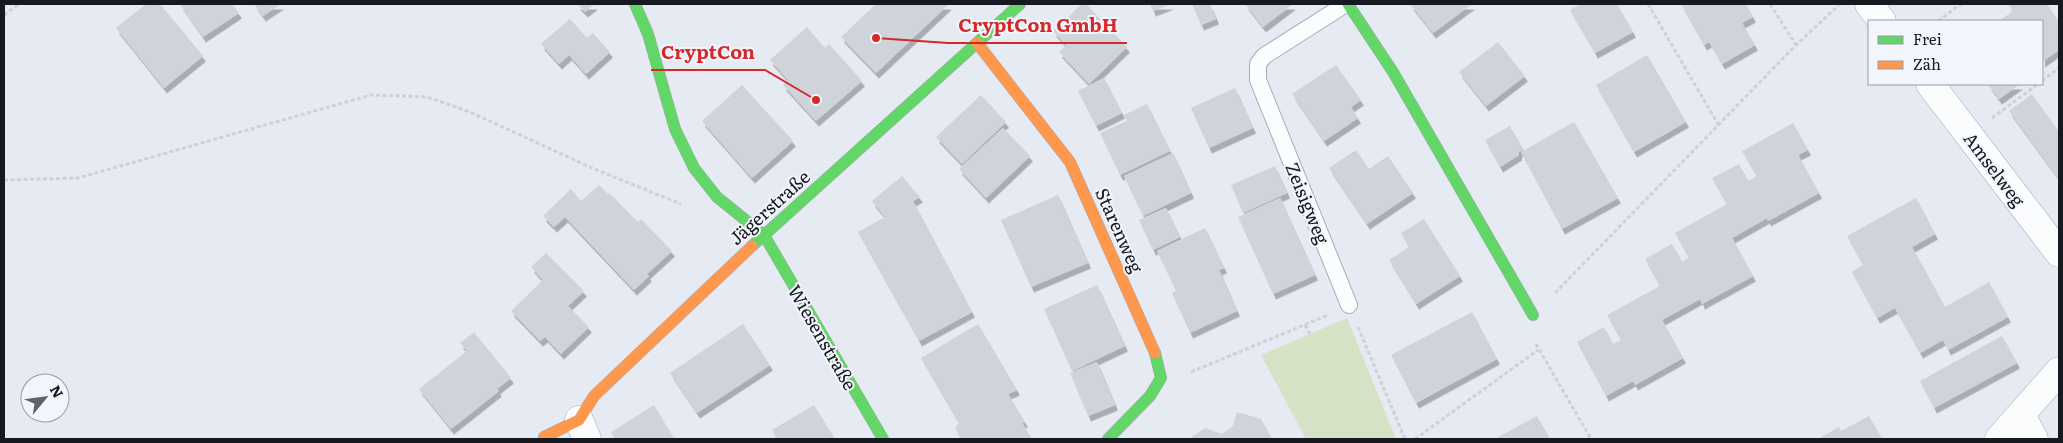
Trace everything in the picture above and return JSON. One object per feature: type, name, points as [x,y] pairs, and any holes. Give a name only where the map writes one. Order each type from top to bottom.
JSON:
[{"type":"street","points":[[635,4],[650,38],[676,133],[695,170],[711,191],[742,219],[764,234]]},
{"type":"street","name":"Jägerstraße","points":[[544,437],[583,429],[594,396],[764,234],[1020,4]]},
{"type":"street","name":"Zeisigweg","points":[[1347,4],[1393,72],[1534,315]]},
{"type":"street","points":[[1869,4],[1881,20]]},
{"type":"street","name":"Starenweg","points":[[977,43],[1070,162],[1157,357],[1161,378]]},
{"type":"street","name":"Amselweg","points":[[1931,85],[2059,253]]},
{"type":"street","name":"Wiesenstraße","points":[[764,234],[883,439]]},
{"type":"street","points":[[1999,439],[2059,371]]},
{"type":"street","points":[[1108,439],[1150,396],[1161,378]]},
{"type":"street","points":[[2020,415],[2034,439]]},
{"type":"lane","name":"Zeisigweg","points":[[1347,4],[1264,56],[1258,64],[1258,80],[1349,305]]},
{"type":"path","points":[[4,15],[19,4]]},
{"type":"path","points":[[1648,4],[1719,126]]},
{"type":"path","points":[[1770,4],[1796,45]]},
{"type":"path","points":[[1591,439],[1538,350],[1532,333],[1534,315],[1796,45],[1840,4]]},
{"type":"path","points":[[1939,20],[1961,4]]},
{"type":"path","points":[[2043,80],[2059,68]]},
{"type":"path","points":[[1969,135],[2037,85]]},
{"type":"path","points":[[4,180],[78,178],[372,95],[427,97],[470,112],[592,168],[689,207]]},
{"type":"path","points":[[1161,378],[1187,374],[1349,305],[1405,439]]},
{"type":"path","points":[[1305,325],[1310,334]]},
{"type":"path","points":[[1415,439],[1538,350]]},
{"type":"green space","points":[[1347,318],[1396,439],[1306,439],[1261,355]]},
{"type":"building","points":[[146,4],[160,4],[203,56],[164,88],[116,28]]},
{"type":"building","points":[[180,4],[232,4],[239,13],[203,37]]},
{"type":"building","points":[[254,4],[281,4],[263,16]]},
{"type":"building","points":[[577,4],[595,4],[585,12]]},
{"type":"building","points":[[876,4],[949,4],[876,73],[841,37]]},
{"type":"building","points":[[1082,4],[1086,4],[1127,47],[1089,84],[1059,52],[1066,45],[1053,31]]},
{"type":"building","points":[[1150,4],[1171,4],[1153,11]]},
{"type":"building","points":[[1192,4],[1210,4],[1216,19],[1201,25]]},
{"type":"building","points":[[1245,4],[1293,4],[1263,27]]},
{"type":"building","points":[[1410,4],[1472,4],[1433,33]]},
{"type":"building","points":[[1581,4],[1617,4],[1633,32],[1595,53],[1570,10]]},
{"type":"building","points":[[1681,4],[1746,4],[1753,17],[1742,23],[1755,45],[1722,64],[1709,42],[1704,45]]},
{"type":"building","points":[[2008,4],[2047,4],[2059,22],[2059,50],[2043,61],[2043,20],[2000,20],[2013,11]]},
{"type":"building","points":[[570,19],[587,38],[593,33],[610,52],[586,74],[569,55],[559,64],[541,44]]},
{"type":"building","points":[[807,27],[825,48],[829,44],[862,81],[816,121],[783,85],[788,80],[770,60]]},
{"type":"building","points":[[1498,42],[1525,76],[1486,106],[1459,72]]},
{"type":"building","points":[[1647,55],[1686,122],[1634,152],[1596,85]]},
{"type":"building","points":[[1336,65],[1361,100],[1351,107],[1358,118],[1324,141],[1292,94]]},
{"type":"building","points":[[1104,78],[1122,113],[1096,126],[1078,91]]},
{"type":"building","points":[[742,85],[793,141],[752,178],[702,121]]},
{"type":"building","points":[[1989,85],[2019,85],[1999,99]]},
{"type":"building","points":[[1235,88],[1253,128],[1209,148],[1191,108]]},
{"type":"building","points":[[2032,94],[2059,132],[2059,179],[2009,111]]},
{"type":"building","points":[[981,95],[1006,122],[962,164],[936,137]]},
{"type":"building","points":[[1147,104],[1170,151],[1120,175],[1100,133],[1127,121],[1124,115]]},
{"type":"building","points":[[1574,122],[1618,198],[1562,229],[1521,152]]},
{"type":"building","points":[[1793,123],[1808,150],[1798,155],[1819,193],[1768,221],[1767,218],[1732,238],[1753,276],[1702,304],[1700,299],[1662,320],[1683,358],[1635,385],[1633,381],[1606,396],[1577,342],[1604,327],[1613,344],[1621,340],[1607,315],[1660,286],[1645,259],[1672,244],[1682,262],[1689,258],[1675,233],[1727,204],[1712,178],[1739,164],[1748,181],[1757,176],[1742,151]]},
{"type":"building","points":[[1510,126],[1523,149],[1519,152],[1519,155],[1500,167],[1485,140]]},
{"type":"building","points":[[1003,128],[1030,156],[986,198],[959,169]]},
{"type":"building","points":[[1356,150],[1369,169],[1388,156],[1413,193],[1367,224],[1329,168]]},
{"type":"building","points":[[1173,153],[1191,193],[1143,216],[1124,176]]},
{"type":"building","points":[[1275,166],[1287,193],[1243,213],[1231,185]]},
{"type":"building","points":[[902,176],[920,197],[913,201],[972,312],[919,341],[858,232],[885,217],[872,201]]},
{"type":"building","points":[[599,185],[638,222],[641,219],[672,251],[647,274],[649,276],[634,290],[565,217],[554,227],[543,216],[571,189],[581,201]]},
{"type":"building","points":[[1058,195],[1088,263],[1031,287],[1001,220]]},
{"type":"building","points":[[1280,198],[1315,275],[1273,294],[1238,217]]},
{"type":"building","points":[[1916,198],[1935,234],[1912,247],[1945,307],[1989,282],[2008,317],[1948,350],[1943,340],[1920,353],[1895,308],[1877,318],[1852,272],[1863,265],[1847,236]]},
{"type":"building","points":[[1166,208],[1180,237],[1153,250],[1139,220]]},
{"type":"building","points":[[1424,219],[1460,276],[1416,304],[1389,260],[1409,247],[1401,233]]},
{"type":"building","points":[[1205,228],[1224,268],[1219,270],[1237,311],[1190,333],[1172,293],[1176,291],[1157,251]]},
{"type":"building","points":[[546,253],[584,291],[568,306],[589,327],[561,354],[545,337],[540,341],[511,311],[543,280],[531,267]]},
{"type":"building","points":[[1097,285],[1125,346],[1072,371],[1044,309]]},
{"type":"building","points":[[1472,312],[1497,359],[1416,403],[1391,355]]},
{"type":"building","points":[[743,324],[770,365],[697,413],[670,373]]},
{"type":"building","points":[[978,324],[1017,390],[1008,394],[1025,422],[1022,423],[1032,439],[961,439],[955,428],[959,423],[921,358]]},
{"type":"building","points":[[474,332],[511,378],[497,389],[499,391],[451,429],[419,389],[467,351],[460,343]]},
{"type":"building","points":[[2002,336],[2017,363],[1934,408],[1920,381]]},
{"type":"building","points":[[1097,362],[1115,405],[1088,416],[1070,373]]},
{"type":"building","points":[[654,405],[674,439],[615,439],[611,432]]},
{"type":"building","points":[[814,405],[835,439],[777,439],[772,430]]},
{"type":"building","points":[[1237,412],[1261,419],[1272,439],[1189,439],[1205,428],[1222,434],[1233,426]]},
{"type":"building","points":[[1537,416],[1550,439],[1495,439]]},
{"type":"building","points":[[1869,416],[1882,439],[1818,439],[1839,427],[1841,431]]},
{"type":"traffic: fast","points":[[635,4],[648,34],[675,129],[694,168],[717,197],[764,235],[883,439]]},
{"type":"traffic: fast","points":[[752,246],[1020,4]]},
{"type":"traffic: fast","points":[[1348,4],[1393,72],[1533,315]]},
{"type":"traffic: fast","points":[[1108,439],[1150,396],[1161,378],[1155,353]]},
{"type":"traffic: slow","points":[[977,43],[1070,162],[1155,353]]},
{"type":"traffic: slow","points":[[544,437],[579,420],[594,396],[752,246]]},
{"type":"place","name":"CryptCon GmbH","points":[[876,38]]},
{"type":"place","name":"CryptCon","points":[[816,100]]}]
